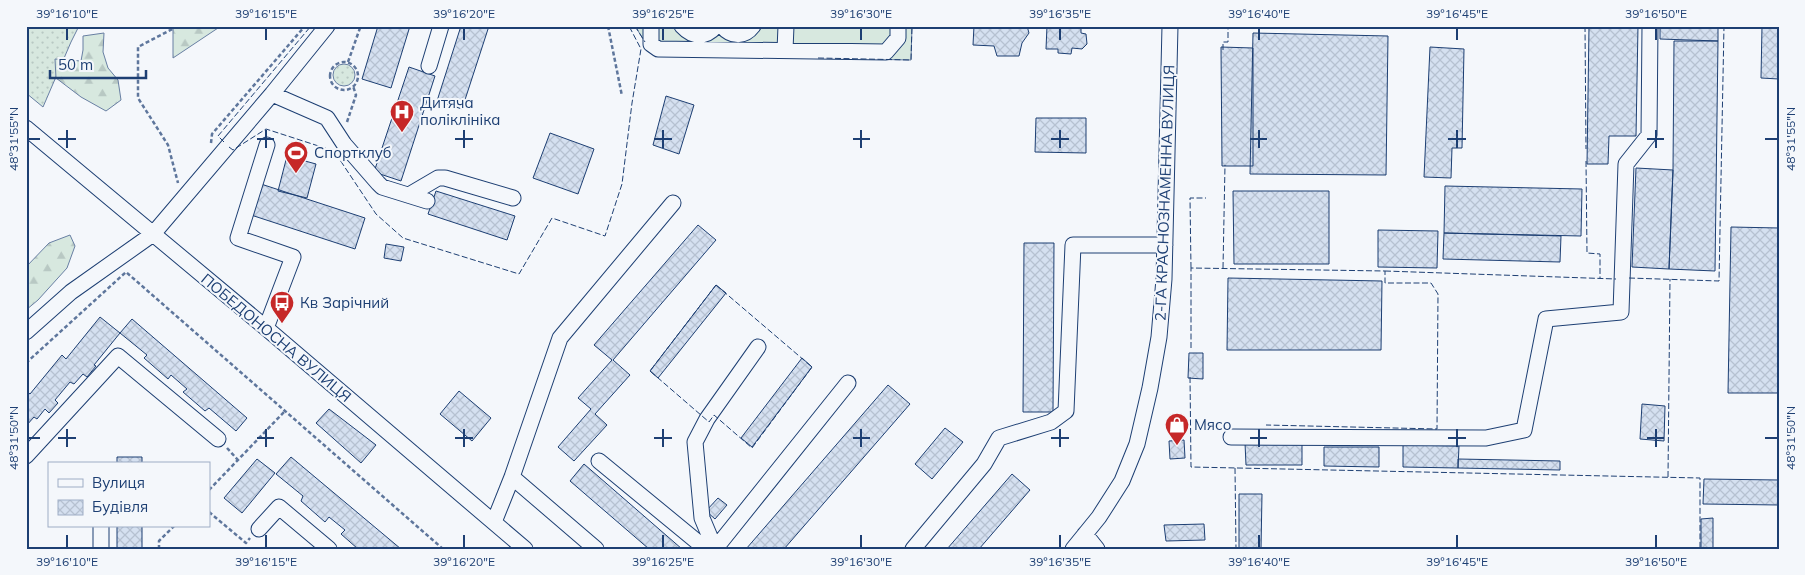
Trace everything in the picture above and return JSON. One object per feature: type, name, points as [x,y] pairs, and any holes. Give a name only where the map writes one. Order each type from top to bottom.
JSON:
[{"type":"street","points":[[26,332],[71,292],[153,234],[177,194],[272,94],[326,26]]},
{"type":"street","points":[[429,66],[441,26]]},
{"type":"street","points":[[651,26],[651,44],[658,49],[886,52],[898,38],[898,26]]},
{"type":"street","points":[[682,26],[687,31],[699,36],[712,31],[716,26]]},
{"type":"street","points":[[722,26],[726,31],[738,35],[745,34],[753,26]]},
{"type":"street","points":[[785,50],[786,26]]},
{"type":"street","name":"2-ГА КРАСНОЗНАМЕННА ВУЛИЦЯ","points":[[1073,549],[1099,517],[1122,480],[1137,444],[1150,388],[1159,337],[1164,279],[1170,26]]},
{"type":"street","points":[[1231,438],[1486,438],[1524,430],[1546,319],[1621,312],[1626,164],[1649,135],[1650,26]]},
{"type":"street","points":[[272,94],[327,118],[344,144],[382,187],[427,201]]},
{"type":"street","name":"ПОБЕДОНОСНА ВУЛИЦЯ","points":[[26,128],[266,328],[525,549]]},
{"type":"street","points":[[266,328],[293,257],[238,238],[267,145]]},
{"type":"street","points":[[409,195],[438,178],[445,178],[513,198]]},
{"type":"street","points":[[494,522],[512,477],[560,338],[673,203]]},
{"type":"street","points":[[913,549],[984,464],[999,438],[1051,422],[1066,411],[1073,244],[1165,245]]},
{"type":"street","points":[[758,348],[707,419],[695,442],[702,518],[715,549],[848,383]]},
{"type":"street","points":[[26,456],[118,356],[218,439]]},
{"type":"street","points":[[599,461],[706,549]]},
{"type":"street","points":[[512,477],[596,549]]},
{"type":"street","points":[[259,529],[279,506],[328,549]]},
{"type":"street","points":[[101,528],[101,549]]},
{"type":"street","points":[[1085,534],[1097,549]]},
{"type":"path","points":[[177,194],[178,182],[168,145],[138,98],[138,47],[178,26]]},
{"type":"path","points":[[210,144],[212,134],[304,26]]},
{"type":"path","points":[[348,62],[360,28],[356,26]]},
{"type":"path","points":[[608,26],[622,96]]},
{"type":"path","points":[[348,62],[356,68],[358,72],[357,81],[353,86],[347,89],[334,86],[330,77],[332,68],[335,65],[348,62]]},
{"type":"path","points":[[346,127],[356,95],[353,86]]},
{"type":"path","points":[[177,194],[178,182],[184,174]]},
{"type":"path","points":[[26,363],[126,272],[443,549]]},
{"type":"path","points":[[210,489],[285,411]]},
{"type":"path","points":[[210,513],[246,542],[259,529]]},
{"type":"path","points":[[159,549],[159,541],[172,528]]},
{"type":"green space","points":[[26,26],[79,26],[43,107],[26,93]]},
{"type":"green space","points":[[173,26],[221,26],[173,58]]},
{"type":"green space","points":[[635,26],[912,26],[911,60],[653,55]]},
{"type":"green space","points":[[104,33],[103,52],[108,68],[118,80],[121,100],[106,111],[81,97],[56,78],[55,59],[81,61],[83,36]]},
{"type":"green space","points":[[344,64],[352,67],[355,75],[352,83],[344,86],[336,83],[333,75],[336,67]]},
{"type":"green space","points":[[70,235],[75,246],[67,268],[38,300],[26,310],[26,267],[49,243]]},
{"type":"building","points":[[378,26],[410,26],[391,88],[362,79]]},
{"type":"building","points":[[461,26],[489,26],[462,109],[437,101]]},
{"type":"building","points":[[974,26],[1027,26],[1029,33],[1022,43],[1019,56],[997,56],[994,46],[973,45]]},
{"type":"building","points":[[1047,26],[1081,28],[1081,33],[1086,34],[1087,44],[1082,49],[1072,48],[1071,54],[1058,53],[1058,49],[1046,49]]},
{"type":"building","points":[[1589,26],[1638,26],[1636,136],[1609,136],[1608,164],[1587,164]]},
{"type":"building","points":[[1660,26],[1718,26],[1718,41],[1660,39]]},
{"type":"building","points":[[1762,26],[1779,26],[1779,79],[1761,78]]},
{"type":"building","points":[[1253,33],[1388,36],[1386,175],[1250,174]]},
{"type":"building","points":[[1674,41],[1718,41],[1715,271],[1669,269],[1673,170]]},
{"type":"building","points":[[1221,47],[1253,48],[1253,166],[1222,166]]},
{"type":"building","points":[[1430,47],[1464,49],[1462,148],[1452,148],[1451,178],[1424,177]]},
{"type":"building","name":"Дитяча поліклініка","points":[[409,67],[435,76],[401,181],[374,172]]},
{"type":"building","points":[[666,96],[694,105],[679,154],[653,145]]},
{"type":"building","points":[[1036,118],[1086,118],[1086,153],[1035,152]]},
{"type":"building","points":[[550,133],[594,149],[578,194],[533,178]]},
{"type":"building","points":[[287,156],[316,164],[307,198],[278,191]]},
{"type":"building","points":[[1636,168],[1673,170],[1669,269],[1632,267]]},
{"type":"building","points":[[261,184],[365,218],[355,249],[251,215]]},
{"type":"building","points":[[1445,186],[1582,189],[1581,236],[1444,233]]},
{"type":"building","points":[[436,191],[515,216],[507,240],[428,214]]},
{"type":"building","points":[[1233,191],[1329,191],[1329,264],[1234,264]]},
{"type":"building","points":[[698,225],[716,240],[613,360],[630,375],[595,414],[607,425],[574,461],[558,447],[591,409],[578,398],[612,360],[594,345]]},
{"type":"building","points":[[1731,227],[1779,228],[1779,393],[1728,393]]},
{"type":"building","points":[[1378,230],[1438,231],[1437,268],[1378,267]]},
{"type":"building","points":[[1444,233],[1561,236],[1560,262],[1443,259]]},
{"type":"building","points":[[1024,243],[1054,243],[1053,412],[1023,412]]},
{"type":"building","points":[[386,244],[404,247],[401,261],[384,258]]},
{"type":"building","points":[[1228,278],[1382,281],[1381,350],[1227,350]]},
{"type":"building","points":[[716,285],[726,293],[658,378],[650,371]]},
{"type":"building","points":[[100,317],[120,333],[94,365],[96,366],[87,377],[83,374],[74,384],[70,382],[55,400],[58,403],[49,413],[45,409],[37,419],[34,417],[26,426],[26,391],[30,394],[62,355],[66,359]]},
{"type":"building","points":[[132,319],[247,418],[236,431],[209,408],[205,411],[183,392],[187,389],[171,375],[168,379],[144,358],[147,355],[120,333]]},
{"type":"building","points":[[1189,353],[1203,353],[1203,379],[1188,378]]},
{"type":"building","points":[[802,358],[812,367],[752,447],[741,438]]},
{"type":"building","points":[[888,385],[910,404],[784,549],[746,549]]},
{"type":"building","points":[[459,391],[491,418],[472,441],[440,414]]},
{"type":"building","points":[[1642,404],[1665,406],[1664,441],[1640,439]]},
{"type":"building","points":[[329,409],[376,445],[361,463],[316,423]]},
{"type":"building","points":[[945,428],[963,442],[932,479],[915,464]]},
{"type":"building","points":[[1184,440],[1185,458],[1170,459],[1169,441]]},
{"type":"building","points":[[1245,443],[1302,443],[1302,465],[1246,465]]},
{"type":"building","points":[[1403,445],[1459,446],[1458,468],[1403,467]]},
{"type":"building","points":[[1324,447],[1379,447],[1379,467],[1324,466]]},
{"type":"building","points":[[117,457],[142,457],[142,462],[117,462]]},
{"type":"building","points":[[291,457],[401,549],[358,549],[341,534],[345,530],[329,517],[325,522],[301,501],[303,496],[276,474]]},
{"type":"building","points":[[257,459],[275,473],[242,513],[224,498]]},
{"type":"building","points":[[1458,459],[1560,461],[1560,470],[1458,468]]},
{"type":"building","points":[[584,464],[682,549],[649,549],[570,481]]},
{"type":"building","points":[[1012,474],[1030,490],[979,549],[947,549]]},
{"type":"building","points":[[1704,479],[1779,480],[1779,505],[1703,504]]},
{"type":"building","points":[[1239,494],[1262,494],[1261,549],[1239,549]]},
{"type":"building","points":[[718,498],[727,505],[715,519],[706,511]]},
{"type":"building","points":[[1713,518],[1713,549],[1701,549],[1701,519]]},
{"type":"building","points":[[1204,524],[1205,540],[1166,541],[1164,525]]},
{"type":"building","points":[[117,528],[142,528],[142,549],[117,549]]},
{"type":"fence","points":[[224,142],[218,136],[311,26]]},
{"type":"fence","points":[[229,147],[233,150],[266,129],[334,151],[376,214],[403,238],[519,274],[552,218],[605,236],[622,184],[641,49],[629,26]]},
{"type":"fence","points":[[635,26],[645,42]]},
{"type":"fence","points":[[818,58],[911,60],[912,26]]},
{"type":"fence","points":[[1223,50],[1223,42],[1228,42],[1228,26]]},
{"type":"fence","points":[[1585,26],[1586,149]]},
{"type":"fence","points":[[1629,278],[1719,281],[1724,26]]},
{"type":"fence","points":[[1586,161],[1587,253],[1600,254],[1600,278]]},
{"type":"fence","points":[[1223,268],[1225,165]]},
{"type":"fence","points":[[1191,268],[1190,198],[1206,198]]},
{"type":"fence","points":[[1191,348],[1191,268],[1385,271],[1385,283],[1431,283],[1438,294],[1437,429],[1266,425]]},
{"type":"fence","points":[[1385,271],[1616,279]]},
{"type":"fence","points":[[1668,477],[1670,279]]},
{"type":"fence","points":[[716,285],[812,367],[752,448],[714,415],[709,422],[650,371],[716,285]]},
{"type":"fence","points":[[1190,377],[1191,467],[1700,478],[1700,549]]},
{"type":"fence","points":[[1235,468],[1236,549]]},
{"type":"place","name":"Дитяча поліклініка","points":[[402,133]]},
{"type":"place","name":"Спортклуб","points":[[296,174]]},
{"type":"place","name":"Кв Зарічний","points":[[282,324]]},
{"type":"place","name":"Мясо","points":[[1177,446]]}]
